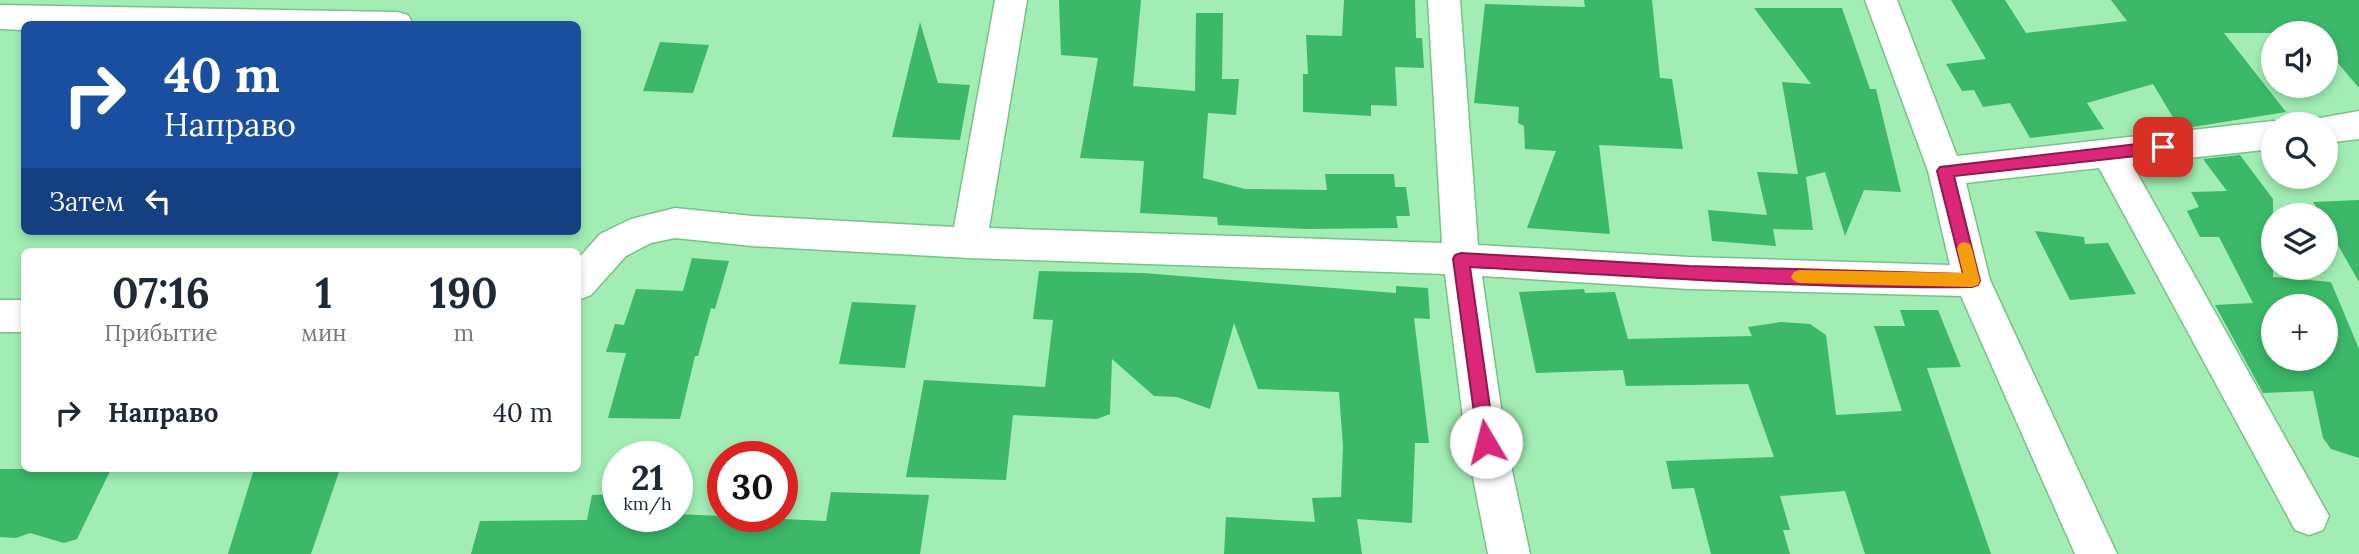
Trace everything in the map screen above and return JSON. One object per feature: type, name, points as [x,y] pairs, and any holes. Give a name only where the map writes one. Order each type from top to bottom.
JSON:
[{"type":"street","points":[[969,243],[1010,0]]},
{"type":"street","points":[[1444,0],[1461,259],[1486,442],[1509,554]]},
{"type":"street","points":[[1881,0],[1945,171],[1972,281],[2096,554]]},
{"type":"street","points":[[0,17],[227,21]]},
{"type":"street","points":[[2338,128],[2359,125]]},
{"type":"street","points":[[1945,171],[2261,136]]},
{"type":"street","points":[[2108,153],[2309,516]]},
{"type":"street","points":[[581,281],[613,245],[644,230],[675,223],[752,231],[969,243],[1461,259],[1689,273],[1972,281]]},
{"type":"street","points":[[0,316],[21,316]]},
{"type":"building","points":[[1059,0],[1141,0],[1133,86],[1195,91],[1196,13],[1223,13],[1222,79],[1239,79],[1236,115],[1208,113],[1203,178],[1245,189],[1327,190],[1325,174],[1394,174],[1395,187],[1406,187],[1410,216],[1396,216],[1398,228],[1306,229],[1218,225],[1217,217],[1140,213],[1144,161],[1080,158],[1098,58],[1061,55]]},
{"type":"building","points":[[1344,0],[1415,0],[1416,38],[1422,38],[1424,68],[1395,67],[1397,106],[1371,105],[1371,116],[1303,112],[1303,74],[1308,74],[1306,35],[1342,36]]},
{"type":"building","points":[[1584,0],[1652,0],[1660,78],[1672,79],[1683,149],[1599,145],[1610,234],[1527,228],[1556,151],[1525,149],[1524,126],[1518,123],[1519,107],[1474,103],[1485,4],[1585,7]]},
{"type":"building","points":[[1951,0],[2005,0],[2026,33],[2127,21],[2111,0],[2359,0],[2359,88],[2338,63],[2338,21],[2261,21],[2261,33],[2224,33],[2261,80],[2261,98],[2275,98],[2286,112],[2261,112],[2261,116],[2180,129],[2153,84],[2087,103],[2104,129],[2030,138],[2010,103],[1983,107],[1974,90],[1962,91],[1946,64],[1986,59]]},
{"type":"building","points":[[1754,8],[1842,8],[1870,89],[1876,89],[1901,192],[1864,190],[1845,236],[1825,172],[1806,177],[1813,230],[1773,229],[1776,246],[1712,241],[1708,210],[1767,215],[1757,172],[1798,174],[1782,82],[1811,84]]},
{"type":"building","points":[[920,22],[938,83],[970,85],[960,140],[892,137]]},
{"type":"building","points":[[660,42],[709,45],[693,93],[643,91]]},
{"type":"building","points":[[2240,155],[2261,183],[2261,189],[2266,189],[2273,199],[2273,203],[2261,203],[2261,280],[2331,282],[2336,294],[2261,294],[2261,371],[2338,371],[2338,299],[2359,349],[2359,458],[2331,449],[2323,438],[2313,391],[2263,393],[2215,305],[2253,303],[2219,237],[2200,237],[2187,211],[2199,207],[2191,192],[2227,191],[2203,159]]},
{"type":"building","points":[[2359,200],[2359,282],[2338,245],[2338,203],[2313,202]]},
{"type":"building","points":[[2035,231],[2084,237],[2085,244],[2108,243],[2136,294],[2070,300]]},
{"type":"building","points":[[692,258],[729,261],[715,309],[711,308],[698,356],[695,356],[680,419],[608,418],[626,353],[606,352],[615,324],[624,325],[636,289],[683,291]]},
{"type":"building","points":[[1039,271],[1143,273],[1396,293],[1396,286],[1428,288],[1430,319],[1414,318],[1429,443],[1415,443],[1412,523],[1357,519],[1362,554],[1224,554],[1226,517],[1315,522],[1312,498],[1341,497],[1343,446],[1339,392],[1258,389],[1234,323],[1210,409],[1177,397],[1154,396],[1112,359],[1110,414],[1097,419],[1013,415],[1006,480],[906,477],[924,380],[1045,387],[1053,320],[1033,319]]},
{"type":"building","points":[[1584,289],[1585,293],[1615,292],[1628,339],[1752,336],[1748,327],[1781,322],[1810,324],[1826,335],[1836,415],[1902,411],[1874,326],[1905,326],[1900,310],[1938,310],[1961,367],[1927,368],[1991,554],[1865,554],[1845,491],[1780,496],[1790,530],[1783,530],[1790,554],[1711,554],[1694,488],[1672,489],[1666,461],[1774,457],[1748,384],[1626,386],[1623,370],[1536,373],[1519,292]]},
{"type":"building","points":[[852,302],[916,305],[905,368],[839,364]]},
{"type":"building","points":[[0,469],[21,469],[21,472],[110,472],[77,539],[64,543],[30,533],[16,538],[0,537]]},
{"type":"building","points":[[253,472],[339,472],[311,554],[228,554]]},
{"type":"building","points":[[831,492],[929,495],[920,554],[471,554],[480,521],[587,520],[592,495],[602,495],[602,532],[693,532],[693,515],[707,515],[707,532],[798,532],[798,520],[826,521]]},
{"type":"slow traffic","points":[[1799,277],[1972,281],[1964,249]]},
{"type":"route","points":[[1486,442],[1461,259],[1689,273],[1972,281],[1945,171],[2163,147]]}]
